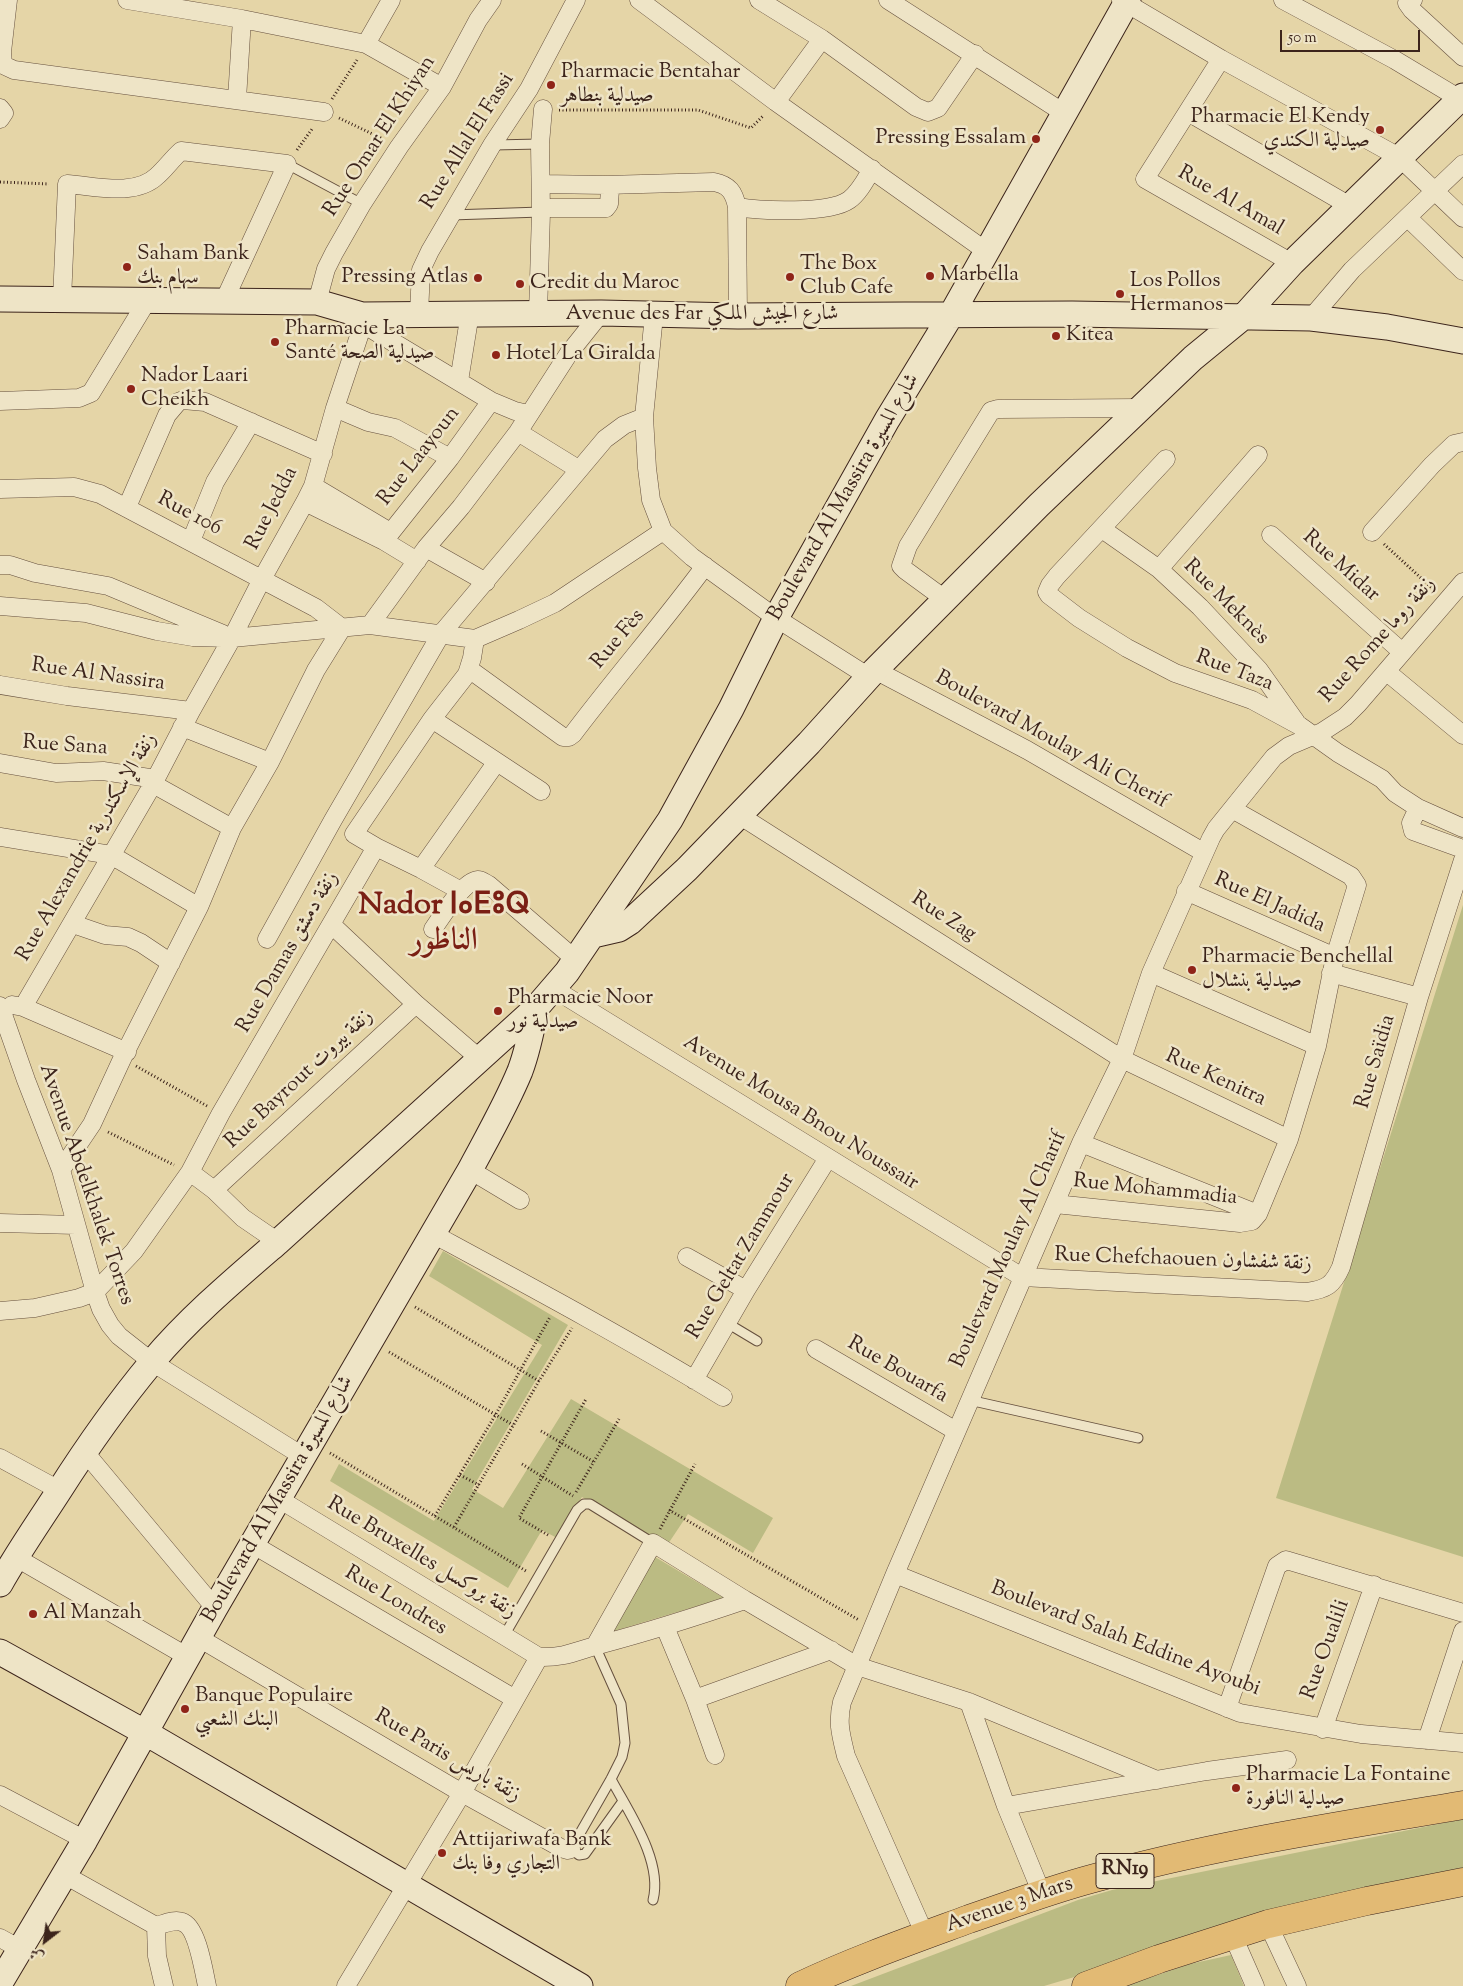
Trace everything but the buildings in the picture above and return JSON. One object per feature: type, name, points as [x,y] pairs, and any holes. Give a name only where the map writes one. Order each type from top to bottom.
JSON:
[{"type":"main road","name":"Boulevard Al Massira شارع المسيرة","points":[[0,1584],[15,1557],[84,1451],[152,1362],[238,1276],[536,1008],[554,989],[576,960],[670,820],[731,709],[776,618],[887,420],[951,315],[1125,1]]},
{"type":"main road","points":[[593,935],[619,929],[630,922],[686,869],[810,743],[872,673],[1045,499],[1193,358],[1243,317],[1292,263],[1462,97]]},
{"type":"main road","name":"Avenue des Far شارع الجيش الملكي","points":[[0,300],[317,302],[363,320],[419,314],[470,313],[738,316],[1072,314],[1311,318],[1387,327],[1463,341]]},
{"type":"main road","name":"Boulevard Al Massira شارع المسيرة","points":[[0,1983],[10,1944],[63,1874],[85,1840],[215,1608],[470,1170],[520,1070],[531,1038],[536,1008]]},
{"type":"main road","points":[[0,1652],[146,1733],[580,1986]]},
{"type":"main road","name":"Avenue 3 Mars","points":[[800,1986],[844,1966],[925,1935],[1092,1878],[1182,1856],[1463,1805]]},
{"type":"main road","points":[[1086,1986],[1159,1959],[1268,1924],[1367,1901],[1463,1882]]},
{"type":"street","points":[[8,0],[2,52],[3,65],[14,70],[324,112]]},
{"type":"street","points":[[127,0],[180,5],[366,44],[442,87]]},
{"type":"street","points":[[366,44],[391,0]]},
{"type":"street","name":"Rue Omar El Khiyan","points":[[317,302],[326,269],[362,204],[399,147],[442,87],[478,20],[492,0]]},
{"type":"street","name":"Rue Allal El Fassi","points":[[419,314],[421,270],[450,215],[529,89],[576,0]]},
{"type":"street","points":[[639,0],[776,102],[986,251]]},
{"type":"street","points":[[760,0],[822,40],[916,108],[928,112],[938,108],[975,54]]},
{"type":"street","points":[[888,0],[975,54],[1064,113]]},
{"type":"street","points":[[1283,0],[1462,97]]},
{"type":"street","points":[[1125,1],[1221,59],[1399,157],[1463,218]]},
{"type":"street","points":[[1413,5],[1463,57]]},
{"type":"street","points":[[237,99],[242,19]]},
{"type":"street","points":[[776,102],[822,40]]},
{"type":"street","points":[[1221,59],[1188,112],[1350,206]]},
{"type":"street","points":[[0,108],[4,113],[0,119]]},
{"type":"street","points":[[538,314],[541,210],[540,144],[543,109]]},
{"type":"street","name":"Rue Al Amal","points":[[1188,112],[1145,179],[1292,263]]},
{"type":"street","points":[[62,300],[68,184],[125,189],[144,185],[158,176],[172,158],[181,151],[288,164],[224,302]]},
{"type":"street","points":[[1311,318],[1352,270],[1463,164]]},
{"type":"street","points":[[738,207],[760,211],[779,211],[836,206],[854,196],[872,169]]},
{"type":"street","points":[[541,184],[606,185],[714,182],[732,190],[738,207],[738,316]]},
{"type":"street","points":[[541,210],[606,208],[609,204],[610,189],[606,185]]},
{"type":"street","points":[[1408,218],[1463,271]]},
{"type":"street","points":[[0,401],[79,398],[91,393],[147,301]]},
{"type":"street","points":[[459,381],[470,313]]},
{"type":"street","points":[[370,625],[422,554],[462,507],[518,432],[569,354],[601,313]]},
{"type":"street","points":[[654,315],[644,417],[647,468],[652,500],[664,531],[705,566],[776,618],[872,673]]},
{"type":"street","points":[[363,320],[491,401],[515,412],[528,414]]},
{"type":"street","name":"Rue Jedda","points":[[187,719],[313,486],[363,320]]},
{"type":"street","points":[[127,507],[167,415],[178,402],[189,400],[205,402],[323,454]]},
{"type":"street","name":"Rue Laayoun","points":[[387,536],[450,458],[491,401]]},
{"type":"street","points":[[946,600],[904,570],[901,566],[902,560],[912,538],[991,411],[1040,407],[1140,408]]},
{"type":"street","points":[[335,408],[368,422],[395,428],[450,458]]},
{"type":"street","points":[[267,939],[333,820],[441,634],[604,439],[616,430],[644,417]]},
{"type":"street","points":[[191,540],[215,482],[251,422]]},
{"type":"street","points":[[518,432],[578,469]]},
{"type":"street","points":[[1372,532],[1432,465],[1454,444],[1463,442]]},
{"type":"street","points":[[1159,569],[1258,455]]},
{"type":"street","points":[[1102,528],[1166,459]]},
{"type":"street","points":[[313,486],[387,536]]},
{"type":"street","name":"Rue 106","points":[[0,489],[74,487],[100,494],[191,540],[316,608],[342,628]]},
{"type":"street","points":[[305,502],[387,536],[422,554],[486,582]]},
{"type":"street","name":"Rue Meknès","points":[[1102,528],[1159,569],[1200,607],[1259,670],[1306,731]]},
{"type":"street","name":"Rue Taza","points":[[1102,528],[1057,576],[1047,592],[1049,595],[1079,618],[1119,643],[1180,676],[1252,700],[1306,731],[1382,780],[1395,793],[1418,808],[1463,828]]},
{"type":"street","points":[[0,606],[86,613],[157,631],[193,637],[232,638],[370,625],[474,639],[555,603],[664,531]]},
{"type":"street","name":"Rue Midar","points":[[1271,535],[1402,652]]},
{"type":"street","points":[[0,565],[10,565],[35,572],[108,586],[232,638]]},
{"type":"street","name":"Rue Fès","points":[[469,669],[562,737],[569,737],[667,617],[705,566]]},
{"type":"street","name":"Rue Rome زنقة روما","points":[[1203,852],[1216,828],[1274,757],[1306,731],[1322,732],[1345,716],[1456,594]]},
{"type":"street","points":[[61,1170],[92,1124],[199,907],[232,828],[270,762],[316,670],[342,628]]},
{"type":"street","points":[[354,834],[469,669],[474,639]]},
{"type":"street","points":[[1387,672],[1463,735]]},
{"type":"street","name":"Boulevard Moulay Ali Cherif","points":[[872,673],[1027,750],[1203,852]]},
{"type":"street","name":"Rue Al Nassira","points":[[0,685],[187,719],[270,762]]},
{"type":"street","name":"Rue Alexandrie زنقة الإسكندرية","points":[[23,1007],[155,781],[187,719]]},
{"type":"street","points":[[432,720],[541,792]]},
{"type":"street","name":"Rue Sana","points":[[0,763],[56,773],[103,771],[155,781]]},
{"type":"street","points":[[421,869],[496,763]]},
{"type":"street","points":[[155,781],[232,828]]},
{"type":"street","points":[[1418,808],[1411,823],[1413,831],[1463,849]]},
{"type":"street","points":[[1081,1143],[1255,1218],[1289,1138],[1317,1046],[1333,965],[1357,885],[1355,879],[1344,872],[1232,809]]},
{"type":"street","name":"Rue Zag","points":[[739,814],[1122,1059]]},
{"type":"street","points":[[333,820],[376,847],[461,891]]},
{"type":"street","points":[[0,837],[111,855],[199,907]]},
{"type":"street","name":"Rue Damas زنقة دمشق","points":[[95,1292],[134,1250],[190,1172],[221,1113],[376,847]]},
{"type":"street","name":"Boulevard Moulay Al Charif","points":[[925,1935],[846,1756],[838,1718],[842,1702],[894,1574],[1022,1277],[1081,1143],[1122,1059],[1151,973],[1203,852]]},
{"type":"street","name":"Rue Saïdia","points":[[1337,1276],[1419,997],[1463,860]]},
{"type":"street","points":[[433,929],[461,891],[475,881],[481,881],[576,960]]},
{"type":"street","name":"Rue El Jadida","points":[[1186,892],[1333,965],[1419,997]]},
{"type":"street","points":[[73,924],[105,935],[128,937],[141,943],[171,963]]},
{"type":"street","points":[[332,925],[416,1004],[480,1059]]},
{"type":"street","points":[[1151,973],[1317,1046]]},
{"type":"street","name":"Avenue Mousa Bnou Noussair","points":[[554,989],[1022,1277]]},
{"type":"street","points":[[0,1002],[23,1007],[125,1055]]},
{"type":"street","name":"Rue Bayrout زنقة بيروت","points":[[214,1190],[416,1004]]},
{"type":"street","name":"Avenue Abdelkhalek Torres","points":[[0,1006],[61,1170],[95,1292],[110,1325],[129,1345],[152,1362],[308,1450]]},
{"type":"street","name":"Rue Kenitra","points":[[1122,1059],[1289,1138]]},
{"type":"street","name":"Rue Geltat Zammour","points":[[694,1380],[746,1290],[828,1158]]},
{"type":"street","points":[[470,1170],[520,1200]]},
{"type":"street","points":[[190,1172],[214,1190],[243,1218],[278,1242]]},
{"type":"street","name":"Rue Mohammadia","points":[[1055,1204],[1240,1223],[1255,1218]]},
{"type":"street","points":[[0,1224],[76,1225]]},
{"type":"street","points":[[433,1234],[635,1343],[723,1397]]},
{"type":"street","points":[[687,1257],[746,1290]]},
{"type":"street","name":"Rue Chefchaouen زنقة شفشاون","points":[[1022,1277],[1307,1292],[1319,1290],[1330,1285],[1337,1276]]},
{"type":"street","points":[[0,1311],[34,1308],[79,1298],[95,1292]]},
{"type":"street","name":"Rue Bouarfa","points":[[816,1349],[956,1431]]},
{"type":"street","points":[[84,1451],[215,1608]]},
{"type":"street","points":[[0,1458],[60,1490]]},
{"type":"street","name":"Rue Bruxelles زنقة بروكسل","points":[[280,1499],[539,1657]]},
{"type":"street","points":[[595,1646],[653,1543],[857,1666],[969,1702],[1157,1780]]},
{"type":"street","name":"Rue Londres","points":[[252,1544],[515,1699]]},
{"type":"street","name":"Rue Paris زنقة باريس","points":[[15,1557],[194,1648],[561,1848],[571,1849]]},
{"type":"street","points":[[1227,1708],[1277,1566],[1286,1560],[1463,1613]]},
{"type":"street","name":"Boulevard Salah Eddine Ayoubi","points":[[894,1574],[1246,1714],[1323,1729],[1463,1743]]},
{"type":"street","name":"Rue Oualili","points":[[1323,1729],[1374,1586]]},
{"type":"street","points":[[346,1986],[462,1793],[539,1657],[567,1656],[595,1646],[665,1627],[745,1600]]},
{"type":"street","points":[[665,1627],[695,1698],[715,1755]]},
{"type":"street","points":[[1427,1740],[1463,1631]]},
{"type":"street","points":[[695,1698],[831,1650]]},
{"type":"street","points":[[969,1702],[1006,1806],[1042,1894]]},
{"type":"street","points":[[1006,1806],[1287,1760]]},
{"type":"street","points":[[0,1795],[85,1840]]},
{"type":"street","points":[[63,1874],[156,1926],[175,1921],[183,1922],[192,1929],[207,1986]]},
{"type":"street","points":[[1268,1924],[1296,1986]]},
{"type":"street","points":[[156,1926],[157,1956],[164,1986]]},
{"type":"street","points":[[1233,1936],[1255,1986]]},
{"type":"lane","points":[[492,146],[540,144]]},
{"type":"lane","points":[[288,164],[362,204]]},
{"type":"lane","points":[[450,215],[541,210]]},
{"type":"lane","points":[[727,1323],[757,1341]]},
{"type":"lane","points":[[969,1400],[1138,1438]]},
{"type":"lane","points":[[504,1636],[577,1510],[586,1503],[653,1543]]},
{"type":"lane","points":[[595,1646],[621,1704],[625,1728],[625,1743],[622,1758],[571,1849],[580,1855],[585,1854],[623,1801]]},
{"type":"lane","points":[[611,1779],[650,1855],[656,1878],[653,1900]]},
{"type":"path","points":[[543,109],[698,110],[752,128],[776,102]]},
{"type":"path","points":[[324,112],[399,147]]},
{"type":"path","points":[[0,182],[68,184]]},
{"type":"path","points":[[1372,532],[1456,594]]},
{"type":"path","points":[[125,1055],[221,1113]]},
{"type":"path","points":[[92,1124],[190,1172]]},
{"type":"path","points":[[397,1296],[522,1369],[539,1381]]},
{"type":"path","points":[[435,1516],[522,1369],[558,1302]]},
{"type":"path","points":[[454,1527],[539,1381],[580,1315]]},
{"type":"path","points":[[371,1342],[513,1425]]},
{"type":"path","points":[[559,1542],[519,1518],[586,1400]]},
{"type":"path","points":[[522,1464],[574,1496],[619,1419]]},
{"type":"path","points":[[542,1431],[594,1462]]},
{"type":"path","points":[[308,1450],[435,1516],[538,1578]]},
{"type":"path","points":[[653,1543],[695,1464]]},
{"type":"path","points":[[460,1475],[478,1485]]},
{"type":"path","points":[[669,1510],[872,1628]]},
{"type":"green space","points":[[1463,905],[1463,1557],[1276,1498]]},
{"type":"green space","points":[[443,1251],[568,1325],[472,1489],[503,1508],[571,1399],[773,1518],[753,1553],[688,1514],[666,1547],[582,1497],[557,1538],[542,1530],[508,1588],[330,1481],[339,1464],[434,1521],[542,1345],[429,1276]]},
{"type":"green space","points":[[650,1554],[724,1598],[604,1634]]},
{"type":"green space","points":[[1463,1819],[1463,1882],[1179,1946],[1044,1986],[851,1986],[1078,1900],[1112,1890]]},
{"type":"green space","points":[[1231,1955],[1244,1986],[1125,1986],[1190,1964]]},
{"type":"place","name":"Pharmacie Bentahar صيدلية بنطاهر","points":[[551,85]]},
{"type":"place","name":"Pharmacie El Kendy صيدلية الكندي","points":[[1380,130]]},
{"type":"place","name":"Pressing Essalam","points":[[1036,139]]},
{"type":"place","name":"Saham Bank سهام بنك","points":[[127,267]]},
{"type":"place","name":"Marbella","points":[[930,276]]},
{"type":"place","name":"The Box Club Cafe","points":[[790,277]]},
{"type":"place","name":"Pressing Atlas","points":[[478,278]]},
{"type":"place","name":"Credit du Maroc","points":[[520,284]]},
{"type":"place","name":"Los Pollos Hermanos","points":[[1120,294]]},
{"type":"place","name":"Kitea","points":[[1056,336]]},
{"type":"place","name":"Pharmacie La Santé صيدلية الصحة","points":[[275,342]]},
{"type":"place","name":"Hotel La Giralda","points":[[496,355]]},
{"type":"place","name":"Nador Laari Cheikh","points":[[131,389]]},
{"type":"place","name":"Pharmacie Benchellal صيدلية بنشلال","points":[[1192,970]]},
{"type":"place","name":"Pharmacie Noor صيدلية نور","points":[[498,1011]]},
{"type":"place","name":"Al Manzah","points":[[33,1614]]},
{"type":"place","name":"Banque Populaire البنك الشعبي","points":[[185,1709]]},
{"type":"place","name":"Pharmacie La Fontaine صيدلية النافورة","points":[[1236,1788]]},
{"type":"place","name":"Attijariwafa Bank التجاري وفا بنك","points":[[442,1853]]},
{"type":"district","name":"Nador ⵏⴰⴹⵓⵕ الناظور","points":[[444,926]]}]
